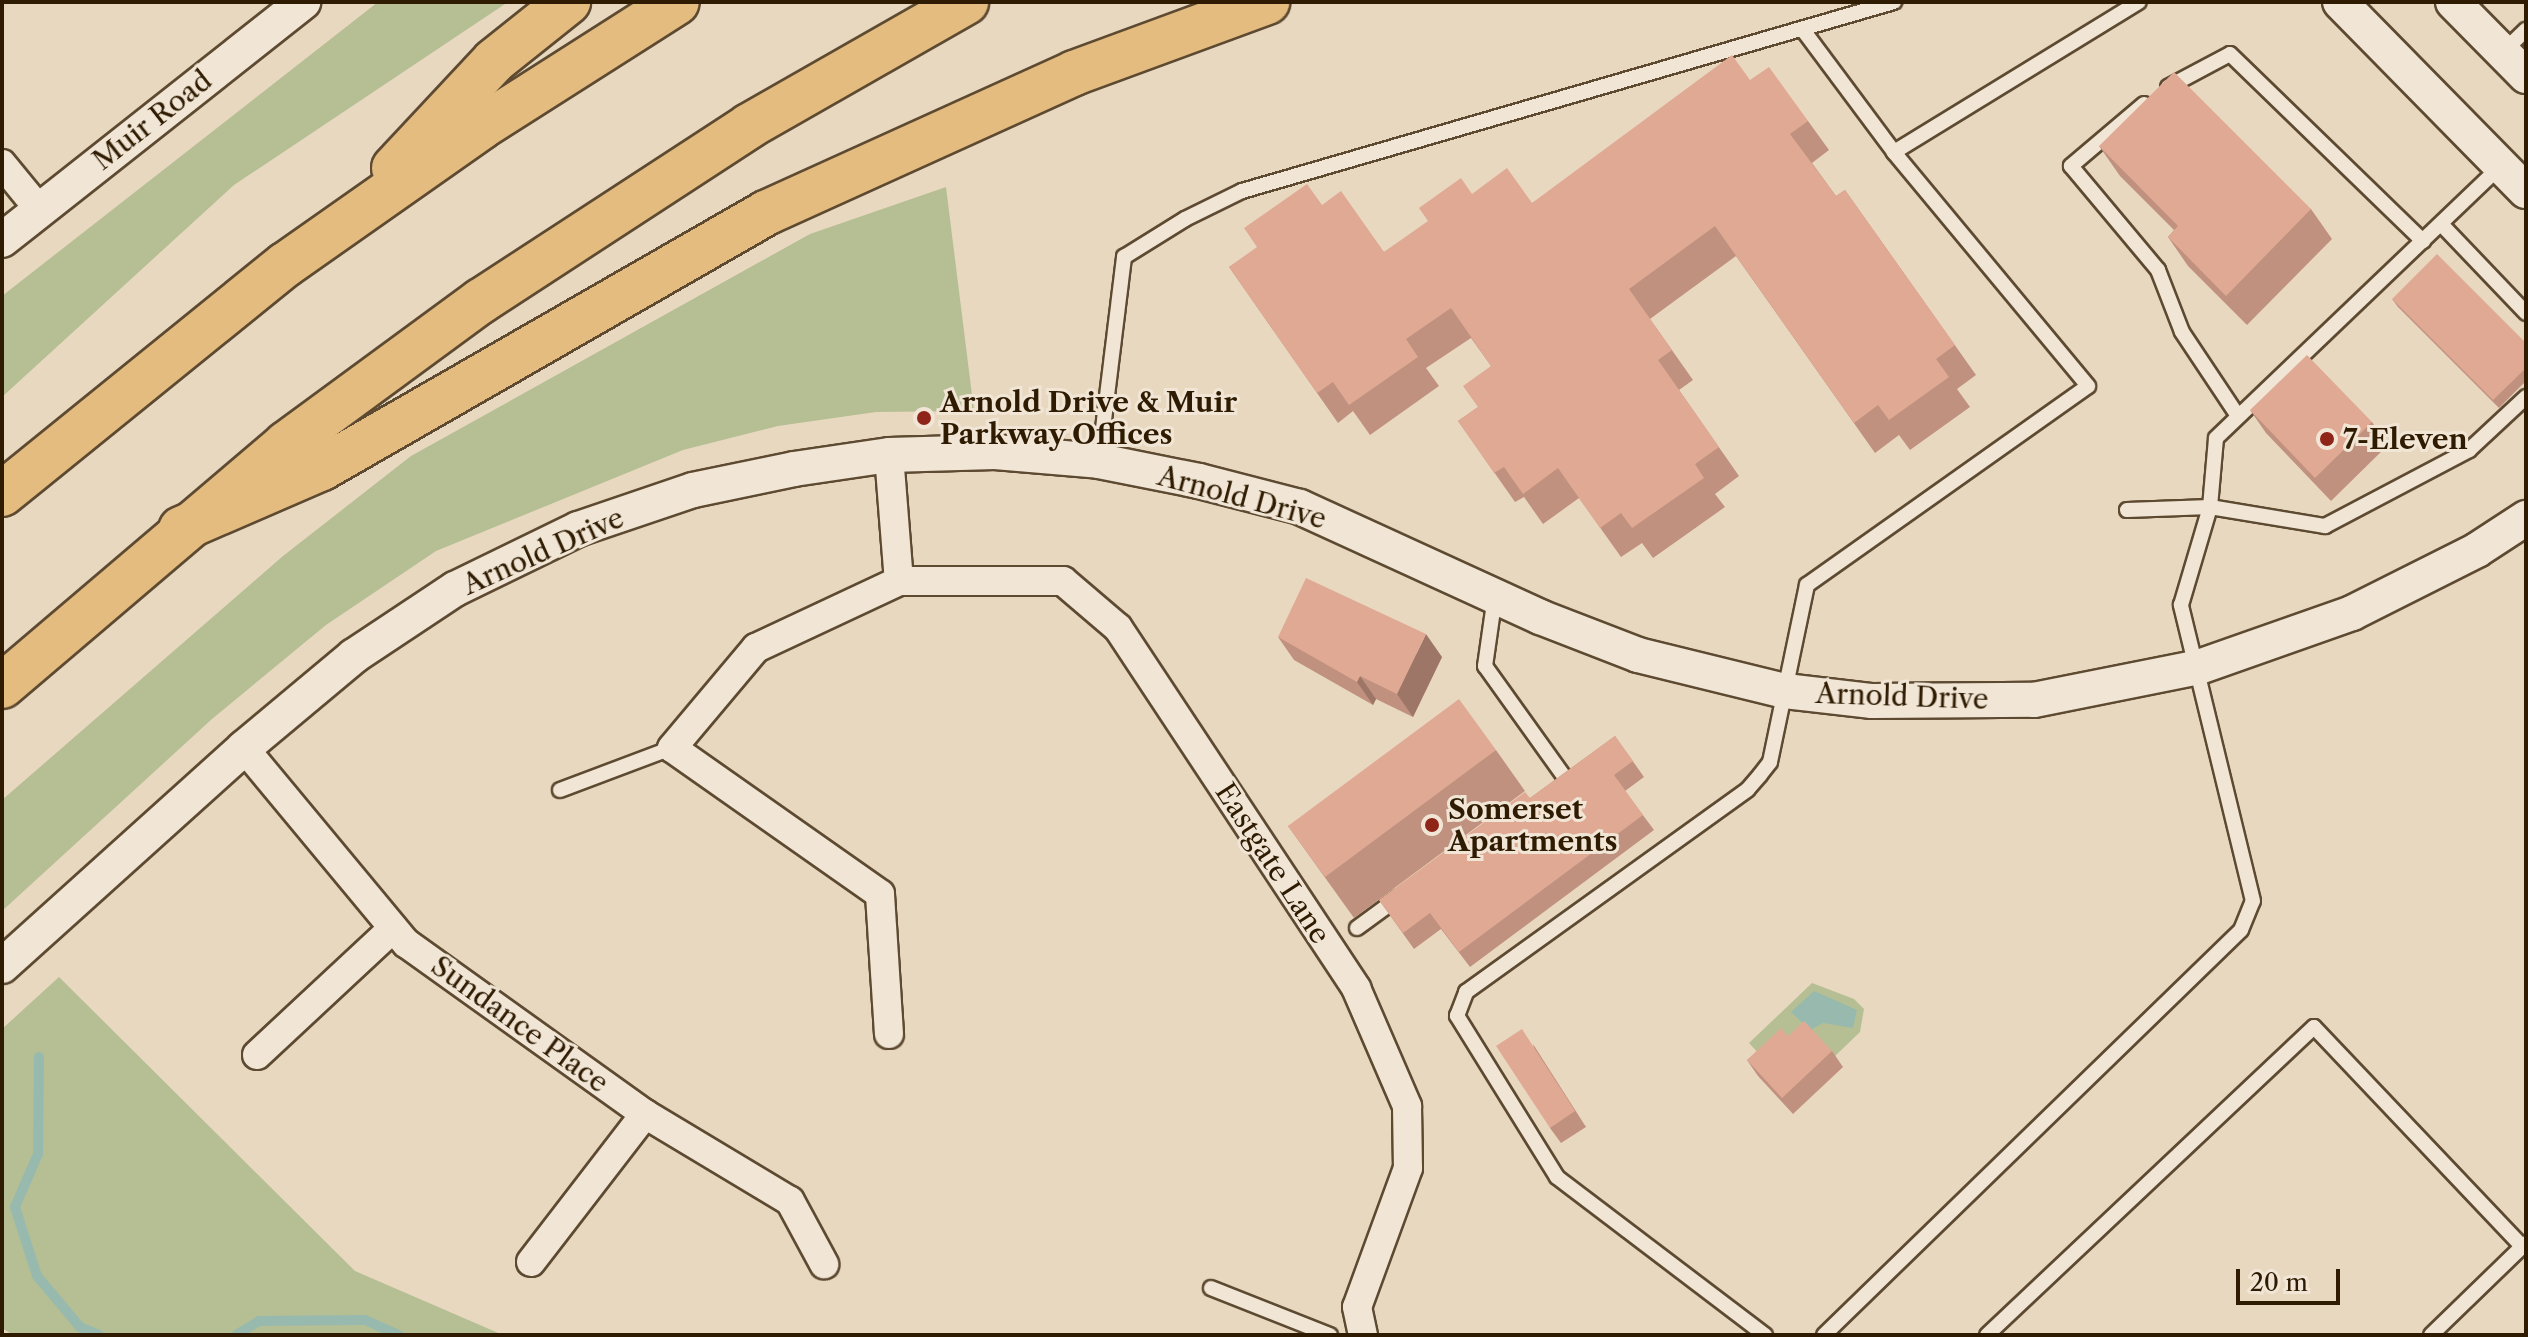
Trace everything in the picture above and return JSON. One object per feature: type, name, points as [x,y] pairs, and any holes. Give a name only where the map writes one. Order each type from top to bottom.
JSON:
[{"type":"highway","points":[[350,218],[494,61],[568,2]]},
{"type":"highway","points":[[2,494],[204,327],[350,218],[677,2]]},
{"type":"highway","points":[[2,686],[181,529],[366,383],[609,213],[821,83],[966,2]]},
{"type":"highway","points":[[181,529],[322,468],[766,213],[1074,73],[1267,2]]},
{"type":"street","name":"Muir Road","points":[[2,240],[38,208],[303,2]]},
{"type":"street","points":[[2340,2],[2526,191]]},
{"type":"street","points":[[2453,2],[2518,53]]},
{"type":"street","points":[[2,164],[38,208]]},
{"type":"street","name":"Arnold Drive","points":[[2,966],[244,748],[354,656],[455,589],[578,529],[693,490],[889,455],[995,452],[1099,461],[1300,507],[1495,596],[1638,655],[1785,691],[1872,701],[2034,700],[2199,667],[2352,613],[2477,550],[2526,518]]},
{"type":"street","points":[[889,455],[899,581]]},
{"type":"street","name":"Eastgate Lane","points":[[672,748],[756,648],[899,581],[1063,581],[1118,628],[1356,988],[1407,1106],[1408,1168],[1357,1307],[1363,1335]]},
{"type":"street","name":"Sundance Place","points":[[244,748],[406,943],[645,1114],[790,1201],[824,1264]]},
{"type":"street","points":[[672,748],[880,894],[889,1034]]},
{"type":"street","points":[[257,1055],[393,928]]},
{"type":"street","points":[[531,1262],[645,1114]]},
{"type":"lane","points":[[1099,461],[1124,257],[1185,219],[1242,191],[1894,2]]},
{"type":"lane","points":[[1894,152],[2139,2]]},
{"type":"lane","points":[[1765,1335],[1557,1177],[1457,1016],[1466,992],[1748,789],[1770,762],[1807,585],[2088,386],[1894,152],[1803,30]]},
{"type":"lane","points":[[2238,416],[2182,332],[2158,270],[2071,166],[2157,93],[2230,54],[2423,241]]},
{"type":"lane","points":[[1824,1335],[2241,930],[2253,901],[2199,667],[2181,605],[2210,507],[2216,438],[2501,166]]},
{"type":"lane","points":[[2441,224],[2526,313]]},
{"type":"lane","points":[[2127,510],[2210,507],[2325,526],[2469,450],[2526,397]]},
{"type":"lane","points":[[1495,596],[1485,666],[1568,771],[1550,785]]},
{"type":"lane","name":"Eastgate Lane","points":[[560,790],[672,748]]},
{"type":"lane","points":[[1357,928],[1409,890]]},
{"type":"lane","points":[[1987,1335],[2314,1027],[2524,1244],[2431,1335]]},
{"type":"lane","points":[[1211,1288],[1330,1335]]},
{"type":"green space","points":[[378,2],[508,2],[234,185],[2,397],[2,296]]},
{"type":"green space","points":[[946,187],[974,411],[876,412],[778,426],[683,450],[436,551],[326,625],[212,719],[2,911],[2,800],[283,556],[411,456],[810,234]]},
{"type":"green space","points":[[59,977],[355,1271],[503,1335],[13,1335],[2,1328],[2,1029]]},
{"type":"green space","points":[[1812,983],[1854,999],[1864,1009],[1860,1032],[1834,1057],[1769,1065],[1749,1043]]},
{"type":"water","points":[[1814,991],[1857,1010],[1853,1028],[1823,1023],[1810,1030],[1791,1012]]},
{"type":"building","points":[[1732,55],[1750,80],[1769,67],[1808,121],[1790,134],[1836,196],[1845,190],[1955,345],[1936,359],[1949,377],[1889,420],[1878,405],[1854,423],[1715,226],[1629,289],[1672,350],[1658,360],[1719,447],[1695,464],[1704,478],[1632,528],[1621,513],[1600,528],[1558,468],[1523,494],[1504,467],[1494,473],[1458,421],[1478,407],[1463,386],[1491,366],[1451,308],[1406,339],[1418,357],[1349,405],[1333,382],[1317,393],[1229,267],[1257,247],[1244,228],[1307,184],[1322,205],[1341,191],[1384,252],[1428,221],[1419,208],[1461,178],[1472,194],[1507,168],[1532,203]]},
{"type":"building","points":[[2174,72],[2311,209],[2226,296],[2168,237],[2178,226],[2099,146]]},
{"type":"building","name":"7-Eleven","points":[[2437,254],[2526,343],[2526,368],[2493,400],[2392,299]]},
{"type":"building","name":"7-Eleven","points":[[2307,355],[2372,422],[2315,478],[2250,410]]},
{"type":"building","points":[[1306,578],[1426,634],[1397,694],[1360,676],[1357,682],[1278,637]]},
{"type":"building","points":[[1459,699],[1496,750],[1325,877],[1288,826]]},
{"type":"building","points":[[1615,736],[1633,761],[1614,775],[1643,815],[1459,952],[1430,913],[1403,933],[1379,900],[1525,792],[1530,798]]},
{"type":"building","points":[[1804,1021],[1832,1051],[1782,1098],[1747,1060],[1781,1028],[1788,1036]]},
{"type":"building","points":[[1522,1029],[1575,1111],[1550,1128],[1496,1046]]},
{"type":"waterway","points":[[39,1057],[38,1154],[15,1207],[37,1276],[80,1327],[99,1335]]},
{"type":"waterway","points":[[236,1335],[259,1321],[365,1320],[399,1335]]},
{"type":"place","name":"Arnold Drive & Muir Parkway Offices","points":[[924,418]]},
{"type":"place","name":"7-Eleven","points":[[2327,439]]},
{"type":"place","name":"Somerset Apartments","points":[[1432,825]]}]
